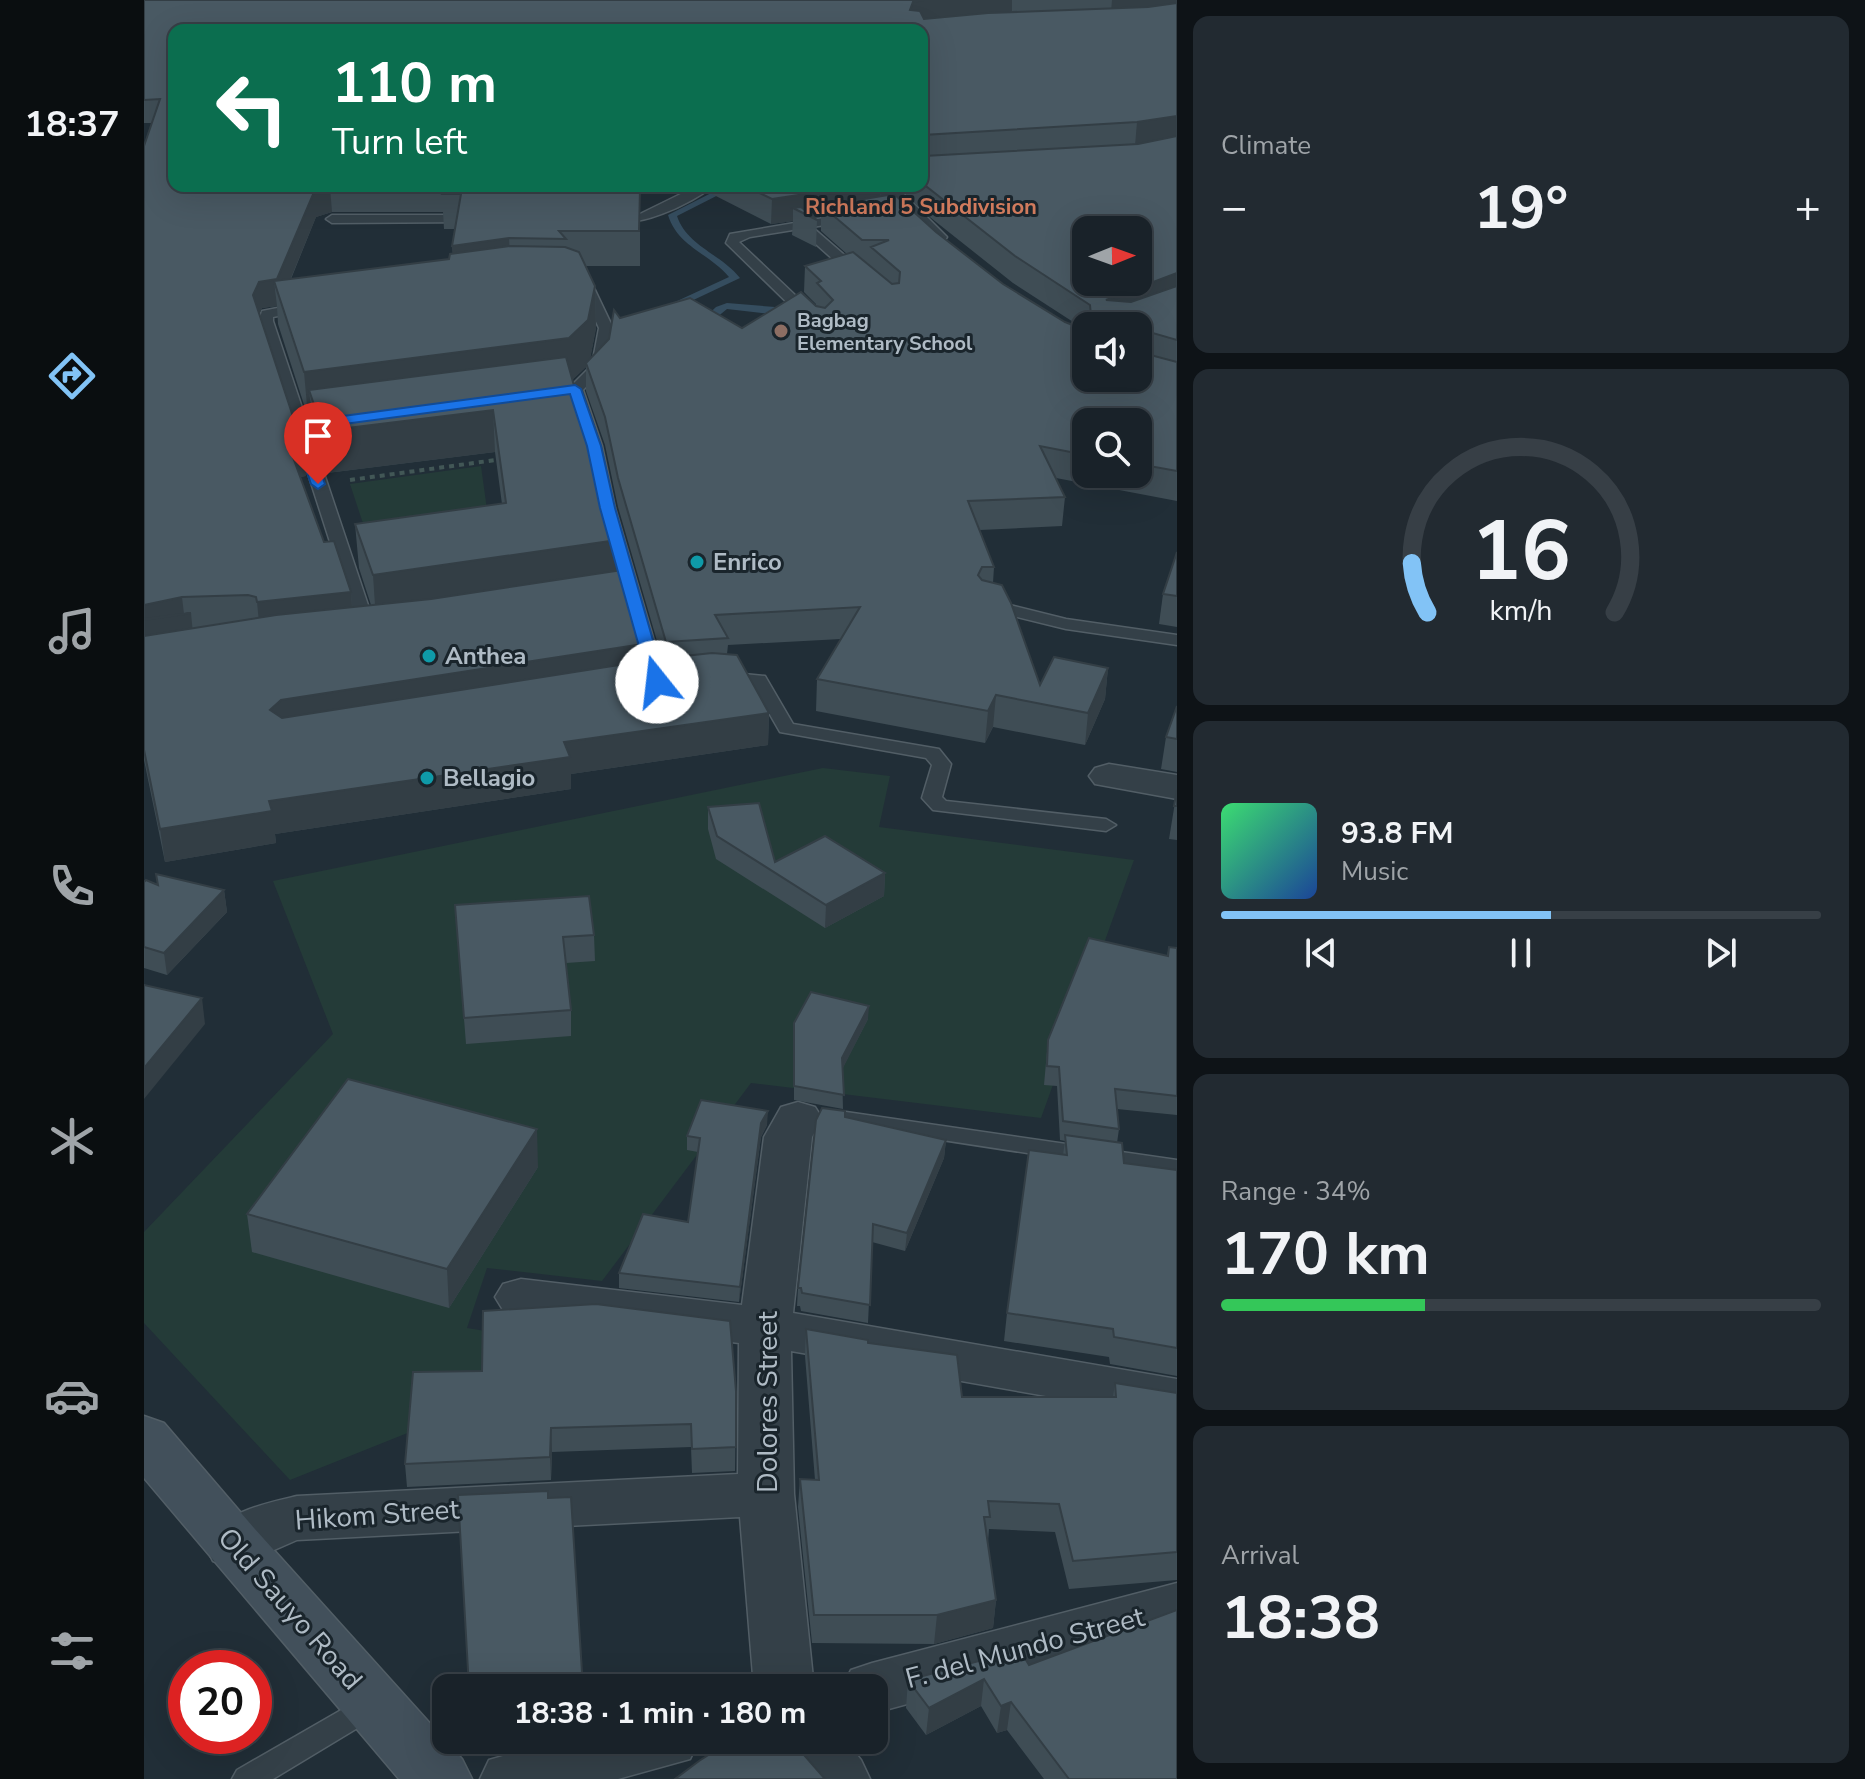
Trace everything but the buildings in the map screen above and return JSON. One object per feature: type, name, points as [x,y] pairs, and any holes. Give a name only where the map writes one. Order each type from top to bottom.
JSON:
[{"type":"main road","name":"Old Sauyo Road","points":[[144,1438],[233,1545],[439,1779]]},
{"type":"street","points":[[890,203],[954,254]]},
{"type":"street","points":[[1109,776],[1177,787]]},
{"type":"street","name":"Dolores Street","points":[[783,1674],[766,1494],[765,1327],[788,1137],[798,1118]]},
{"type":"street","points":[[521,1297],[765,1327],[1177,1399]]},
{"type":"street","name":"Hikom Street","points":[[233,1545],[269,1525],[297,1518],[766,1494]]},
{"type":"street","name":"F. del Mundo Street","points":[[888,1684],[1177,1607]]},
{"type":"street","points":[[511,1779],[612,1754]]},
{"type":"street","points":[[820,1754],[839,1779]]},
{"type":"lane","points":[[596,218],[642,218],[695,192]]},
{"type":"lane","points":[[822,328],[732,243],[735,237],[860,217]]},
{"type":"lane","points":[[332,219],[487,219]]},
{"type":"lane","points":[[802,225],[869,284]]},
{"type":"lane","points":[[568,282],[588,289],[606,328],[599,366],[567,390],[594,446],[623,592],[656,683]]},
{"type":"lane","points":[[322,305],[267,314],[266,321],[306,425],[318,484],[366,629]]},
{"type":"lane","points":[[986,604],[1066,624],[1177,640]]},
{"type":"lane","points":[[712,676],[759,680],[786,728],[932,753],[942,764],[932,798],[940,806],[1106,825]]},
{"type":"lane","points":[[798,1118],[825,1116],[1177,1168]]},
{"type":"lane","points":[[247,1779],[373,1704]]},
{"type":"path","points":[[318,484],[594,446]]},
{"type":"green space","points":[[481,466],[492,546],[376,563],[350,484]]},
{"type":"green space","points":[[823,768],[890,776],[879,827],[1134,860],[1041,1118],[751,1083],[602,1281],[487,1268],[467,1328],[548,1341],[525,1386],[290,1480],[144,1323],[144,1232],[333,1034],[273,881]]},
{"type":"waterway","points":[[665,310],[735,278],[728,269],[690,243],[676,226],[672,215],[720,192]]},
{"type":"waterway","points":[[702,325],[719,309],[727,306],[788,313]]},
{"type":"place","name":"Bagbag Elementary School","points":[[781,331]]},
{"type":"place","name":"Enrico","points":[[697,562]]},
{"type":"place","name":"Anthea","points":[[429,656]]},
{"type":"place","name":"Bellagio","points":[[427,778]]},
{"type":"district","name":"Richland 5 Subdivision","points":[[921,207]]},
{"type":"route","points":[[318,484],[298,426],[575,389],[594,446],[607,508],[657,682]]}]
